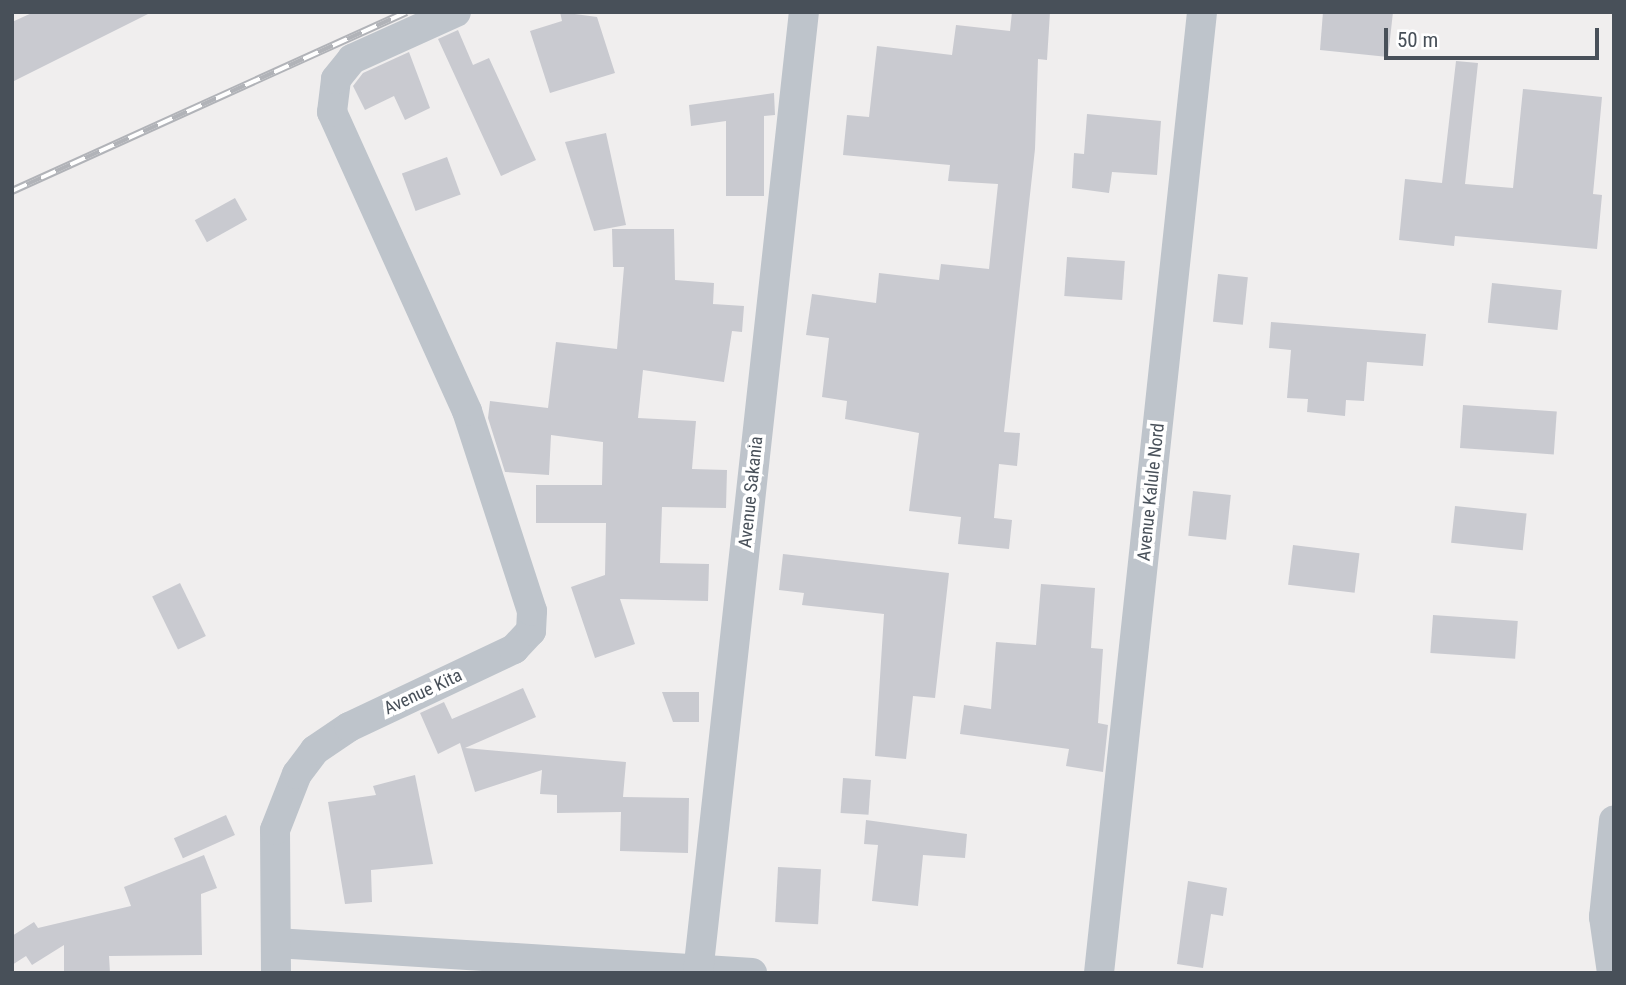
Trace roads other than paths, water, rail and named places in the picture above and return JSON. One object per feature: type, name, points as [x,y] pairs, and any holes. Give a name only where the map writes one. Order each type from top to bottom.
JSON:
[{"type":"street","name":"Avenue Kita","points":[[276,973],[275,830],[284,796],[315,750],[349,727],[514,649],[531,631],[532,611],[467,411],[330,97],[352,59],[456,12]]},
{"type":"street","name":"Avenue Sakania","points":[[698,970],[804,12]]},
{"type":"street","name":"Avenue Kalule Nord","points":[[1099,973],[1202,12]]},
{"type":"street","points":[[1612,973],[1604,917],[1614,821]]},
{"type":"street","points":[[276,943],[752,973]]},
{"type":"railway","points":[[12,191],[406,12]]}]
